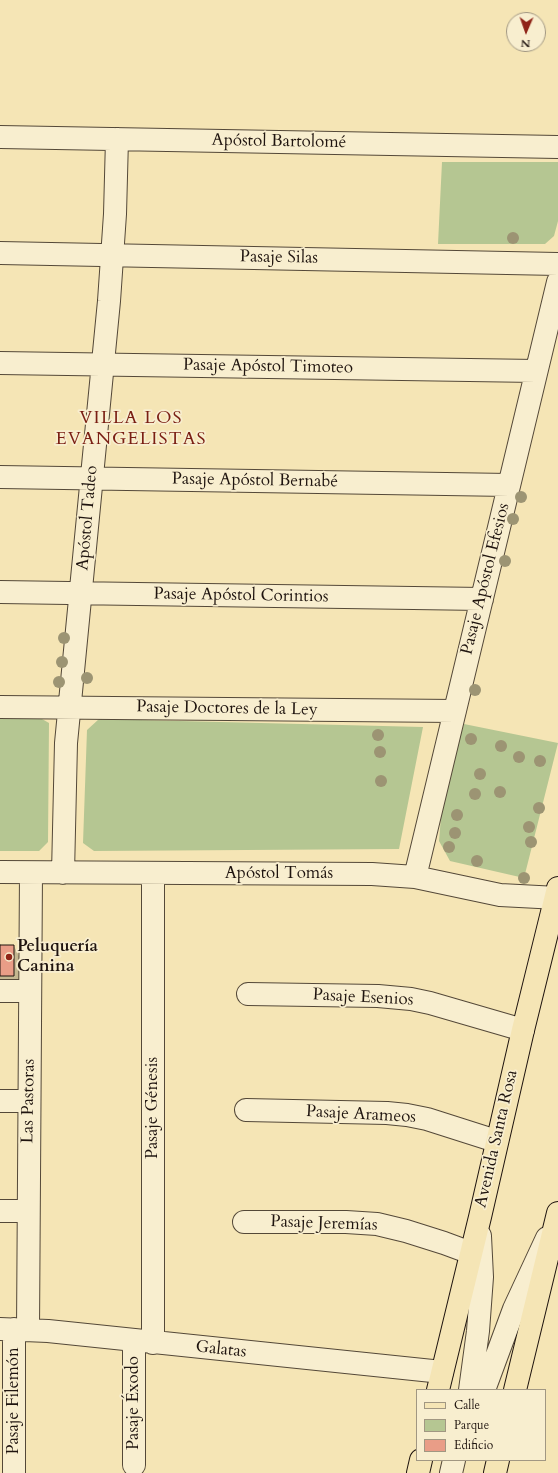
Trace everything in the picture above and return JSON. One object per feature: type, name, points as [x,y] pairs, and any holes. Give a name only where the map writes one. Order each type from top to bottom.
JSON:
[{"type":"main road","name":"Avenida Santa Rosa","points":[[440,1381],[480,1216],[496,1141],[557,895]]},
{"type":"main road","points":[[515,1389],[557,1215]]},
{"type":"main road","points":[[418,1473],[421,1461]]},
{"type":"main road","points":[[495,1473],[498,1461]]},
{"type":"street","name":"Apóstol Bartolomé","points":[[0,137],[558,147]]},
{"type":"street","name":"Apóstol Tadeo","points":[[63,873],[66,743],[112,254],[117,139]]},
{"type":"street","name":"Pasaje Silas","points":[[0,253],[112,254],[558,264]]},
{"type":"street","name":"Pasaje Apóstol Efesios","points":[[415,877],[558,282]]},
{"type":"street","name":"Pasaje Apóstol Timoteo","points":[[0,362],[536,371]]},
{"type":"street","name":"Pasaje Apóstol Bernabé","points":[[0,477],[509,484]]},
{"type":"street","name":"Pasaje Apóstol Corintios","points":[[0,592],[482,599]]},
{"type":"street","name":"Pasaje Doctores de la Ley","points":[[0,707],[455,711]]},
{"type":"street","name":"Apóstol Tomás","points":[[0,872],[372,874],[415,877],[500,895],[557,895]]},
{"type":"street","name":"Las Pastoras","points":[[14,1329],[28,1212],[31,873]]},
{"type":"street","name":"Pasaje Génesis","points":[[144,1342],[153,873]]},
{"type":"street","points":[[0,991],[30,991]]},
{"type":"street","name":"Pasaje Esenios","points":[[248,994],[378,996],[411,999],[430,1003],[523,1030]]},
{"type":"street","points":[[0,1101],[30,1101]]},
{"type":"street","name":"Pasaje Arameos","points":[[246,1110],[386,1113],[407,1115],[427,1119],[496,1141]]},
{"type":"street","points":[[0,1211],[28,1212]]},
{"type":"street","points":[[484,1389],[514,1309],[557,1215]]},
{"type":"street","points":[[470,1389],[478,1331],[481,1285],[480,1216]]},
{"type":"street","name":"Pasaje Jeremías","points":[[244,1222],[346,1222],[377,1224],[412,1233],[471,1253]]},
{"type":"street","name":"Galatas","points":[[14,1329],[144,1342],[440,1381]]},
{"type":"street","name":"Pasaje Filemón","points":[[14,1329],[7,1449],[14,1473]]},
{"type":"street","name":"Pasaje Éxodo","points":[[134,1465],[144,1342]]},
{"type":"street","points":[[451,1473],[454,1461]]},
{"type":"street","points":[[462,1473],[465,1461]]},
{"type":"green space","points":[[442,162],[558,162],[558,221],[554,236],[545,244],[438,244]]},
{"type":"green space","points":[[0,715],[35,715],[49,723],[48,842],[39,851],[0,851]]},
{"type":"green space","points":[[99,719],[423,727],[399,849],[94,851],[83,843],[87,730]]},
{"type":"green space","points":[[464,724],[558,743],[524,878],[450,861],[439,841],[443,793]]},
{"type":"building","points":[[0,945],[14,945],[14,976],[0,976]]},
{"type":"place","name":"Peluquería Canina","points":[[9,957]]},
{"type":"district","name":"VILLA LOS EVANGELISTAS","points":[[131,429]]}]
